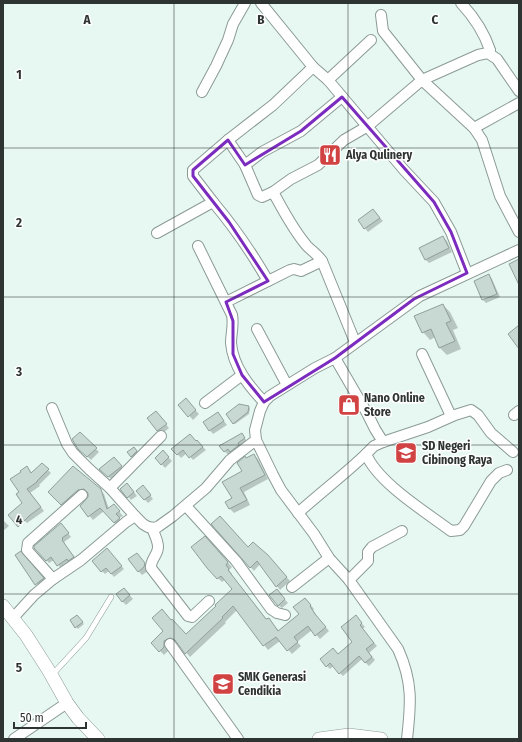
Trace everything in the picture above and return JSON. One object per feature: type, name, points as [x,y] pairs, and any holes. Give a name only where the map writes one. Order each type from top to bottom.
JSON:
[{"type":"street","points":[[202,92],[228,40],[233,24],[245,3]]},
{"type":"street","points":[[261,3],[313,67],[328,80],[404,170],[434,202],[451,232],[467,273]]},
{"type":"street","points":[[461,3],[471,13],[484,35],[490,50],[488,54]]},
{"type":"street","points":[[381,16],[383,31],[422,80],[474,128],[482,140],[500,196],[519,232]]},
{"type":"street","points":[[328,80],[371,40]]},
{"type":"street","points":[[228,140],[245,165],[258,195],[262,197],[273,192],[291,179],[318,165],[344,140],[368,126],[422,80],[478,55],[488,54],[497,60],[519,91]]},
{"type":"street","points":[[268,282],[253,255],[193,176],[193,170],[228,140],[273,105],[313,67]]},
{"type":"street","points":[[245,165],[262,152],[301,131],[342,97]]},
{"type":"street","points":[[474,128],[519,103]]},
{"type":"street","points":[[273,192],[294,228],[307,246],[314,251],[322,261],[355,342]]},
{"type":"street","points":[[157,233],[213,202]]},
{"type":"street","points":[[198,246],[226,302],[233,320],[233,354],[242,375],[264,402]]},
{"type":"street","points":[[407,739],[411,705],[409,687],[403,661],[398,649],[349,580],[329,558],[314,534],[281,490],[256,440],[255,430],[260,411],[264,402],[270,396],[335,358],[414,299],[519,250]]},
{"type":"street","points":[[226,302],[294,268],[301,271],[322,261]]},
{"type":"street","points":[[257,329],[288,385]]},
{"type":"street","points":[[422,354],[451,416]]},
{"type":"street","points":[[335,358],[364,407],[382,442]]},
{"type":"street","points":[[205,403],[242,375]]},
{"type":"street","points":[[52,408],[67,444],[73,453],[110,488],[143,524],[152,528],[159,526],[186,506],[206,488],[230,460],[256,440]]},
{"type":"street","points":[[298,513],[321,491],[340,478],[374,446],[428,427],[464,411],[470,410],[474,412],[491,433],[513,452]]},
{"type":"street","points":[[110,488],[162,436]]},
{"type":"street","points":[[366,454],[372,467],[394,488],[451,531],[460,530],[464,526],[491,480],[507,470]]},
{"type":"street","points":[[53,579],[27,550],[28,543],[82,495]]},
{"type":"street","points":[[186,506],[236,561],[271,609],[277,613],[285,615]]},
{"type":"street","points":[[13,618],[34,595],[53,579],[98,546],[135,516]]},
{"type":"street","points":[[152,528],[158,547],[150,565],[151,568],[188,616],[192,617],[209,601]]},
{"type":"street","points":[[349,580],[368,560],[368,552],[372,547],[402,531]]},
{"type":"street","points":[[292,587],[329,558]]},
{"type":"street","points":[[3,606],[26,635],[67,703],[78,718],[98,739]]},
{"type":"street","points":[[170,644],[238,739]]},
{"type":"street","points":[[14,739],[67,703]]},
{"type":"street","points":[[319,739],[349,735],[381,739]]},
{"type":"lane","points":[[51,675],[86,638],[111,597]]},
{"type":"highlighted area","points":[[342,97],[434,202],[451,232],[467,273],[414,299],[335,358],[264,402],[242,375],[233,354],[233,321],[226,302],[268,281],[229,222],[193,176],[193,170],[228,140],[245,165],[301,131]]},
{"type":"building","points":[[373,209],[380,218],[364,229],[358,220]]},
{"type":"building","points":[[443,236],[449,248],[425,260],[419,248]]},
{"type":"building","points":[[519,259],[519,285],[509,264]]},
{"type":"building","points":[[489,274],[497,294],[482,300],[474,281]]},
{"type":"building","points":[[443,304],[451,321],[446,323],[455,341],[439,348],[431,329],[422,333],[414,316]]},
{"type":"building","points":[[519,325],[519,349],[508,334]]},
{"type":"building","points":[[186,398],[196,410],[188,417],[178,405]]},
{"type":"building","points":[[239,404],[249,406],[248,412],[233,424],[226,414]]},
{"type":"building","points":[[156,411],[167,424],[157,431],[147,418]]},
{"type":"building","points":[[218,412],[224,421],[209,431],[203,422]]},
{"type":"building","points":[[80,432],[97,448],[87,457],[78,449],[72,439]]},
{"type":"building","points":[[242,433],[245,438],[230,452],[228,449],[224,452],[219,446]]},
{"type":"building","points":[[190,434],[203,447],[189,458],[183,450],[177,455],[171,449]]},
{"type":"building","points":[[134,447],[137,451],[131,457],[127,452]]},
{"type":"building","points":[[163,450],[169,457],[161,465],[155,458]]},
{"type":"building","points":[[254,454],[265,475],[240,488],[247,500],[229,509],[225,502],[232,498],[222,482],[242,471],[237,463],[245,456],[246,458]]},
{"type":"building","points":[[114,457],[122,466],[108,477],[99,469]]},
{"type":"building","points":[[42,463],[49,469],[37,482],[27,489],[41,507],[18,527],[8,515],[22,503],[16,494],[19,492],[10,479],[27,466],[31,473]]},
{"type":"building","points":[[73,466],[101,489],[107,509],[114,504],[120,511],[116,514],[120,518],[114,523],[100,508],[88,517],[80,506],[88,497],[88,493],[84,489],[78,490],[61,505],[48,492]]},
{"type":"building","points":[[127,483],[134,492],[127,498],[120,489]]},
{"type":"building","points":[[143,485],[151,495],[144,500],[136,491]]},
{"type":"building","points":[[220,516],[248,547],[253,542],[268,555],[287,577],[276,587],[257,561],[250,568],[211,524]]},
{"type":"building","points":[[61,523],[69,533],[62,538],[62,540],[74,557],[68,561],[67,559],[57,566],[51,557],[46,561],[34,548],[34,546]]},
{"type":"building","points":[[205,536],[228,562],[226,565],[229,569],[228,570],[266,619],[269,618],[278,631],[299,614],[293,607],[305,598],[311,605],[310,606],[315,614],[326,627],[315,636],[308,626],[294,637],[298,642],[287,651],[276,637],[263,646],[233,606],[222,617],[223,618],[185,654],[175,640],[170,638],[164,641],[164,647],[159,652],[151,643],[163,631],[152,618],[162,609],[186,634],[232,589],[221,576],[217,579],[191,547]]},
{"type":"building","points":[[107,548],[122,566],[111,574],[106,568],[101,572],[92,561]]},
{"type":"building","points":[[21,551],[44,578],[35,585],[15,555]]},
{"type":"building","points":[[137,553],[145,563],[144,567],[138,572],[128,559]]},
{"type":"building","points":[[124,588],[130,595],[122,602],[116,594]]},
{"type":"building","points":[[277,589],[285,599],[278,606],[269,595]]},
{"type":"building","points":[[77,615],[83,622],[75,628],[70,620]]},
{"type":"building","points":[[356,615],[362,623],[360,625],[374,643],[366,649],[372,657],[365,663],[359,656],[339,674],[330,663],[326,667],[320,659],[333,648],[338,654],[352,642],[341,627]]},
{"type":"place","name":"Alya Qulinery","points":[[330,155]]},
{"type":"place","name":"Nano Online Store","points":[[349,405]]},
{"type":"place","name":"SD Negeri Cibinong Raya","points":[[406,453]]},
{"type":"place","name":"SMK Generasi Cendikia","points":[[223,684]]}]
